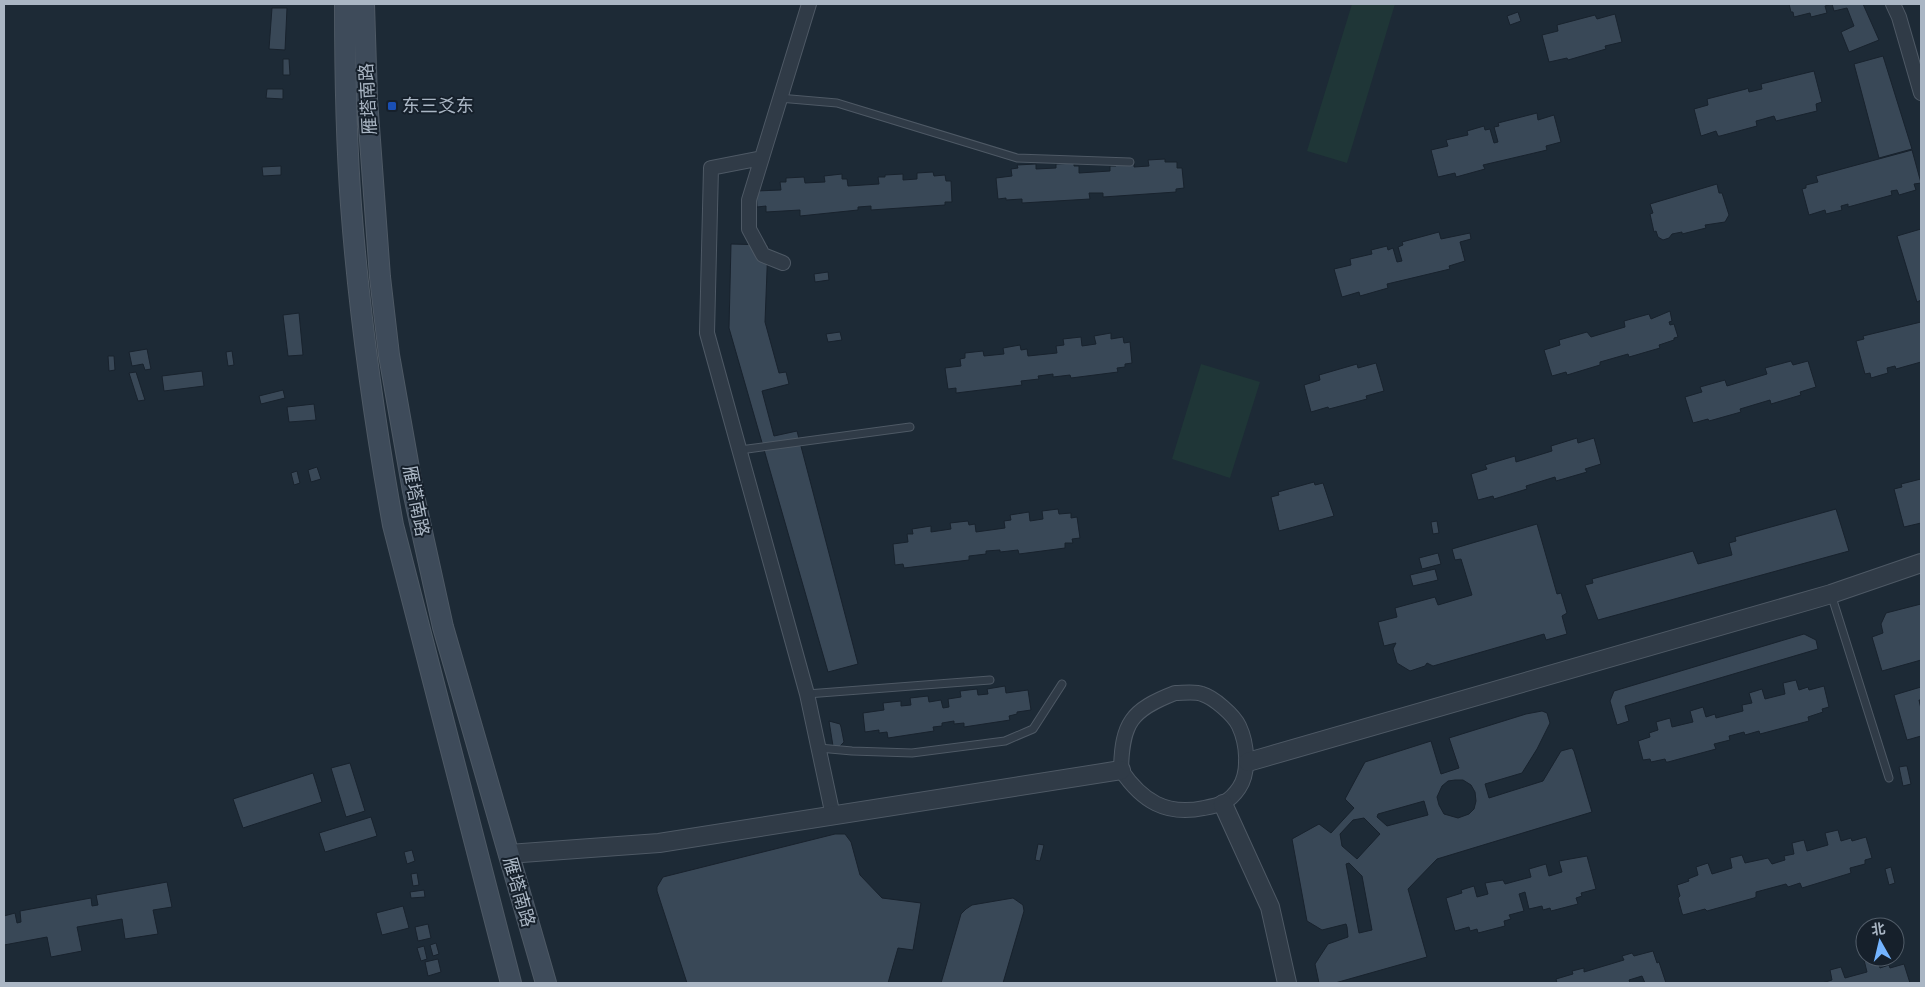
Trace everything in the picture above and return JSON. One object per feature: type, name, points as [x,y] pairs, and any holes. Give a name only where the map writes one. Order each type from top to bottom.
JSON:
[{"type":"main road","name":"雁塔南路","points":[[345,4],[346,100],[351,204],[360,303],[382,468],[395,535],[511,983]]},
{"type":"main road","name":"雁塔南路","points":[[364,4],[367,99],[380,277],[389,355],[413,491],[443,627],[546,983]]},
{"type":"street","points":[[783,262],[763,255],[749,229],[750,200],[779,98],[809,4]]},
{"type":"street","points":[[1893,4],[1899,17],[1921,93]]},
{"type":"street","points":[[762,158],[711,168],[707,333],[806,694],[833,816]]},
{"type":"street","points":[[1248,762],[1831,594],[1921,563]]},
{"type":"street","points":[[1175,693],[1201,693],[1222,706],[1239,725],[1248,762],[1240,788],[1223,804],[1194,810],[1177,811],[1158,805],[1138,792],[1121,770],[1121,747],[1130,724],[1140,710],[1175,693]]},
{"type":"street","points":[[508,854],[659,843],[1121,770]]},
{"type":"street","points":[[1223,804],[1270,907],[1288,983]]},
{"type":"lane","points":[[779,98],[837,103],[1017,158],[1130,162]]},
{"type":"lane","points":[[740,450],[910,426]]},
{"type":"lane","points":[[1831,594],[1888,778]]},
{"type":"lane","points":[[806,694],[990,680]]},
{"type":"lane","points":[[819,748],[912,753],[1005,741],[1033,729],[1062,684]]},
{"type":"green space","points":[[1352,4],[1395,4],[1347,163],[1307,151]]},
{"type":"green space","points":[[1201,364],[1260,382],[1230,478],[1172,459]]},
{"type":"building","points":[[1789,4],[1832,4],[1825,6],[1827,13],[1811,17],[1810,13],[1794,17]]},
{"type":"building","points":[[1832,4],[1863,4],[1879,40],[1849,52],[1841,32],[1854,26],[1847,8],[1834,11]]},
{"type":"building","points":[[272,8],[287,8],[285,50],[269,49]]},
{"type":"building","points":[[1518,12],[1521,21],[1510,25],[1507,16]]},
{"type":"building","points":[[1615,14],[1622,42],[1605,46],[1606,49],[1568,60],[1567,58],[1549,62],[1542,35],[1558,31],[1557,25],[1595,15],[1597,19]]},
{"type":"building","points":[[1883,56],[1912,149],[1879,158],[1854,64]]},
{"type":"building","points":[[283,59],[289,59],[290,75],[283,75]]},
{"type":"building","points":[[1814,71],[1822,102],[1816,104],[1817,111],[1776,121],[1774,116],[1756,121],[1757,126],[1720,136],[1718,136],[1716,131],[1701,136],[1694,109],[1708,105],[1707,99],[1748,88],[1749,92],[1762,89],[1761,84]]},
{"type":"building","points":[[267,89],[283,89],[283,99],[266,98]]},
{"type":"building","points":[[1537,113],[1538,120],[1554,115],[1561,142],[1546,146],[1547,150],[1483,165],[1485,169],[1456,177],[1455,173],[1438,177],[1431,150],[1448,146],[1446,140],[1468,135],[1467,131],[1484,126],[1485,130],[1490,129],[1494,143],[1498,142],[1494,127],[1499,126],[1498,123]]},
{"type":"building","points":[[1912,150],[1921,183],[1914,184],[1916,190],[1899,195],[1897,190],[1891,191],[1892,195],[1848,207],[1848,204],[1841,206],[1842,210],[1826,214],[1825,210],[1809,215],[1802,189],[1806,188],[1806,185],[1818,182],[1816,176]]},
{"type":"building","points":[[1165,159],[1165,162],[1177,162],[1177,168],[1182,168],[1184,188],[1176,189],[1176,192],[1103,197],[1103,193],[1089,193],[1090,199],[1022,203],[1022,199],[998,199],[996,178],[1012,176],[1011,169],[1018,168],[1017,165],[1036,164],[1036,169],[1056,168],[1056,164],[1074,163],[1074,166],[1079,166],[1079,173],[1110,171],[1110,166],[1116,166],[1116,162],[1134,160],[1134,167],[1149,166],[1148,160]]},
{"type":"building","points":[[281,166],[281,175],[263,176],[262,167]]},
{"type":"building","points":[[933,172],[934,176],[945,175],[946,181],[951,181],[952,202],[945,202],[945,205],[871,210],[871,206],[858,207],[858,210],[800,216],[800,210],[766,212],[766,206],[757,207],[756,191],[781,190],[780,182],[786,182],[786,178],[804,177],[805,183],[825,182],[824,176],[842,174],[842,179],[847,179],[848,186],[879,184],[878,177],[885,177],[885,175],[903,174],[903,180],[917,179],[917,173]]},
{"type":"building","points":[[1717,184],[1729,215],[1725,222],[1705,225],[1706,228],[1682,234],[1682,232],[1672,234],[1669,238],[1663,240],[1658,237],[1656,231],[1654,232],[1650,214],[1653,213],[1650,204]]},
{"type":"building","points":[[1921,229],[1921,300],[1917,302],[1897,236]]},
{"type":"building","points":[[1439,232],[1441,239],[1470,233],[1471,239],[1460,242],[1465,261],[1449,266],[1450,269],[1387,284],[1388,288],[1360,296],[1359,292],[1342,297],[1334,269],[1351,265],[1350,259],[1372,254],[1371,250],[1387,246],[1388,250],[1393,248],[1397,262],[1402,261],[1398,247],[1403,245],[1402,242]]},
{"type":"building","points":[[731,244],[768,245],[765,322],[779,373],[786,372],[789,384],[762,391],[774,436],[797,431],[858,664],[828,672],[729,328]]},
{"type":"building","points":[[828,272],[829,280],[815,282],[814,274]]},
{"type":"building","points":[[1670,311],[1672,321],[1669,322],[1670,325],[1674,324],[1678,337],[1659,345],[1660,348],[1629,357],[1628,354],[1600,362],[1600,365],[1567,375],[1566,372],[1552,376],[1544,350],[1560,345],[1559,340],[1587,332],[1591,337],[1625,327],[1624,321],[1649,314],[1651,319]]},
{"type":"building","points":[[299,313],[303,355],[288,356],[283,315]]},
{"type":"building","points":[[1921,322],[1921,362],[1896,369],[1895,366],[1887,368],[1888,373],[1871,378],[1870,373],[1865,374],[1856,341],[1864,339],[1863,336]]},
{"type":"building","points":[[840,332],[842,340],[828,342],[826,334]]},
{"type":"building","points":[[1111,333],[1111,339],[1123,337],[1124,343],[1130,342],[1132,363],[1125,364],[1125,367],[1117,368],[1118,372],[1071,378],[1070,375],[1053,377],[1053,374],[1038,376],[1039,379],[1021,381],[1022,385],[956,393],[956,388],[948,389],[945,368],[961,366],[960,359],[965,358],[965,353],[983,351],[984,356],[1004,354],[1003,348],[1020,345],[1021,350],[1027,349],[1028,356],[1057,353],[1056,346],[1064,345],[1063,339],[1081,337],[1082,346],[1096,344],[1094,336]]},
{"type":"building","points":[[147,349],[151,369],[145,370],[143,364],[132,366],[129,352]]},
{"type":"building","points":[[232,351],[234,365],[228,366],[226,352]]},
{"type":"building","points":[[108,356],[114,356],[115,370],[109,371]]},
{"type":"building","points":[[1791,361],[1793,365],[1808,361],[1816,387],[1800,392],[1801,395],[1771,404],[1770,400],[1740,409],[1741,412],[1709,421],[1708,419],[1693,423],[1685,397],[1702,392],[1700,387],[1725,380],[1727,386],[1767,374],[1765,368]]},
{"type":"building","points":[[1376,363],[1384,391],[1366,396],[1367,399],[1311,412],[1304,385],[1320,380],[1319,375],[1357,364],[1358,368]]},
{"type":"building","points":[[202,371],[204,386],[164,391],[162,376]]},
{"type":"building","points":[[136,372],[145,400],[138,401],[129,373]]},
{"type":"building","points":[[283,390],[285,398],[261,404],[259,396]]},
{"type":"building","points":[[314,404],[316,420],[289,422],[287,407]]},
{"type":"building","points":[[1577,438],[1578,443],[1594,438],[1601,464],[1585,469],[1587,472],[1556,481],[1555,477],[1526,486],[1527,489],[1494,499],[1493,496],[1478,500],[1471,474],[1487,469],[1485,465],[1515,456],[1516,462],[1552,451],[1551,446]]},
{"type":"building","points":[[317,467],[321,479],[311,482],[308,470]]},
{"type":"building","points":[[297,471],[300,483],[294,485],[291,473]]},
{"type":"building","points":[[1921,479],[1921,523],[1904,527],[1894,489],[1902,487],[1901,484]]},
{"type":"building","points":[[1314,482],[1315,485],[1323,483],[1334,516],[1279,531],[1271,497],[1279,495],[1278,492]]},
{"type":"building","points":[[1058,509],[1059,514],[1071,513],[1071,518],[1077,517],[1080,538],[1072,539],[1073,543],[1065,543],[1065,548],[1019,554],[1018,550],[986,551],[986,554],[969,556],[969,560],[904,568],[903,564],[895,565],[893,544],[908,542],[907,534],[913,534],[912,529],[931,526],[931,532],[951,529],[950,523],[968,521],[969,525],[975,524],[976,532],[1005,528],[1004,521],[1011,520],[1010,515],[1029,512],[1030,521],[1043,519],[1042,511]]},
{"type":"building","points":[[1836,509],[1849,551],[1598,620],[1585,585],[1593,583],[1592,579],[1693,551],[1698,564],[1732,555],[1729,543],[1736,541],[1735,537]]},
{"type":"building","points":[[1437,521],[1439,533],[1433,534],[1431,522]]},
{"type":"building","points":[[1537,524],[1557,594],[1561,593],[1567,613],[1562,616],[1567,634],[1546,640],[1544,634],[1433,666],[1427,663],[1425,666],[1410,671],[1397,663],[1393,649],[1396,643],[1384,646],[1378,622],[1397,617],[1395,608],[1435,597],[1438,605],[1472,595],[1461,559],[1455,560],[1452,549]]},
{"type":"building","points":[[1438,553],[1441,564],[1422,569],[1419,558]]},
{"type":"building","points":[[1435,569],[1438,580],[1413,586],[1410,575]]},
{"type":"building","points":[[1921,604],[1921,660],[1882,671],[1872,637],[1883,633],[1881,624],[1886,613]]},
{"type":"building","points":[[1804,634],[1816,640],[1818,649],[1625,706],[1629,721],[1617,725],[1610,701],[1614,691]]},
{"type":"building","points":[[1796,680],[1799,690],[1808,687],[1809,690],[1824,686],[1829,707],[1822,709],[1823,712],[1808,717],[1809,721],[1760,734],[1759,731],[1745,735],[1744,732],[1729,736],[1730,740],[1714,744],[1716,749],[1668,762],[1665,759],[1651,762],[1650,759],[1643,760],[1638,741],[1650,737],[1649,733],[1658,730],[1656,722],[1670,718],[1672,727],[1693,722],[1690,711],[1703,707],[1706,717],[1715,714],[1716,718],[1743,711],[1742,705],[1752,703],[1749,693],[1762,689],[1765,699],[1785,694],[1783,683]]},
{"type":"building","points":[[1005,686],[1006,693],[1028,690],[1031,710],[1017,712],[1017,714],[1009,716],[1010,720],[964,727],[964,723],[954,724],[954,721],[942,723],[942,726],[933,727],[934,731],[888,738],[887,732],[879,733],[879,730],[865,732],[863,713],[884,710],[883,703],[901,701],[901,706],[911,705],[910,698],[928,696],[929,702],[941,700],[943,708],[949,707],[948,699],[961,697],[960,691],[977,689],[978,695],[988,694],[987,689]]},
{"type":"building","points":[[1921,687],[1921,700],[1919,700],[1921,736],[1907,740],[1894,695]]},
{"type":"building","points":[[1542,711],[1547,713],[1550,723],[1522,773],[1485,784],[1489,798],[1543,781],[1561,751],[1572,748],[1592,812],[1437,859],[1408,889],[1427,957],[1335,983],[1319,983],[1315,964],[1328,944],[1348,937],[1347,927],[1346,924],[1322,930],[1307,921],[1292,839],[1319,824],[1331,833],[1354,808],[1345,799],[1365,762],[1431,741],[1441,774],[1459,768],[1449,738],[1526,714]],"holes":[[[1463,780],[1471,785],[1475,792],[1476,801],[1474,809],[1469,814],[1458,818],[1444,814],[1437,797],[1442,786],[1448,781]],[[1424,801],[1428,815],[1387,826],[1377,817],[1378,814]],[[1364,818],[1380,834],[1357,859],[1342,846],[1340,834],[1353,820]],[[1349,863],[1362,876],[1372,930],[1359,933],[1346,864]]]},
{"type":"building","points":[[829,721],[840,724],[844,742],[839,747],[833,746]]},
{"type":"building","points":[[350,763],[365,811],[346,817],[331,768]]},
{"type":"building","points":[[1907,766],[1911,784],[1903,786],[1899,767]]},
{"type":"building","points":[[313,773],[322,802],[243,828],[233,799]]},
{"type":"building","points":[[371,817],[377,836],[325,852],[319,833]]},
{"type":"building","points":[[1838,830],[1841,841],[1851,838],[1852,841],[1866,837],[1872,858],[1865,860],[1865,864],[1850,868],[1851,873],[1802,888],[1800,883],[1788,887],[1786,884],[1756,892],[1756,897],[1754,898],[1707,911],[1705,909],[1683,915],[1678,898],[1680,896],[1677,885],[1689,881],[1688,879],[1698,875],[1696,867],[1708,863],[1712,874],[1732,868],[1730,858],[1742,855],[1745,863],[1768,858],[1772,864],[1785,860],[1784,856],[1794,854],[1792,843],[1804,840],[1807,851],[1828,845],[1825,833]]},
{"type":"building","points":[[835,834],[845,834],[851,842],[860,875],[882,898],[921,903],[913,950],[898,948],[888,983],[687,983],[657,891],[657,887],[663,877]]},
{"type":"building","points":[[1038,844],[1044,845],[1040,861],[1035,860]]},
{"type":"building","points":[[412,850],[415,861],[407,864],[404,852]]},
{"type":"building","points":[[1587,856],[1596,889],[1581,893],[1582,896],[1576,898],[1578,904],[1551,911],[1550,908],[1543,910],[1542,906],[1529,909],[1525,892],[1519,894],[1524,911],[1509,915],[1511,919],[1504,921],[1505,926],[1478,933],[1477,929],[1470,931],[1469,927],[1455,931],[1446,898],[1462,893],[1461,890],[1474,886],[1477,897],[1488,894],[1485,883],[1503,880],[1505,884],[1531,877],[1529,869],[1546,864],[1549,876],[1562,872],[1559,861]]},
{"type":"building","points":[[1891,867],[1895,883],[1889,885],[1885,869]]},
{"type":"building","points":[[417,873],[419,885],[413,886],[411,874]]},
{"type":"building","points":[[167,882],[172,907],[153,910],[158,934],[125,939],[122,919],[77,927],[82,951],[51,957],[47,937],[4,945],[4,916],[15,913],[17,923],[21,922],[20,911],[91,898],[92,906],[98,905],[96,895]]},
{"type":"building","points":[[424,890],[425,897],[411,898],[410,892]]},
{"type":"building","points":[[1013,898],[1023,905],[1024,911],[1003,983],[941,983],[961,914],[972,905]]},
{"type":"building","points":[[403,906],[409,928],[382,935],[376,913]]},
{"type":"building","points":[[428,924],[431,938],[418,941],[415,927]]},
{"type":"building","points":[[436,943],[439,954],[433,956],[430,945]]},
{"type":"building","points":[[424,946],[427,959],[421,961],[417,948]]},
{"type":"building","points":[[1653,951],[1666,983],[1645,983],[1642,976],[1629,980],[1630,983],[1557,983],[1556,979],[1573,974],[1572,971],[1584,968],[1584,972],[1624,960],[1622,956],[1632,953],[1634,956]]},
{"type":"building","points":[[438,959],[441,972],[428,976],[425,962]]},
{"type":"building","points":[[1841,967],[1845,978],[1867,972],[1866,967],[1905,967],[1910,983],[1822,983],[1832,980],[1830,970]]},
{"type":"place","name":"东三爻东","points":[[392,106]]}]
